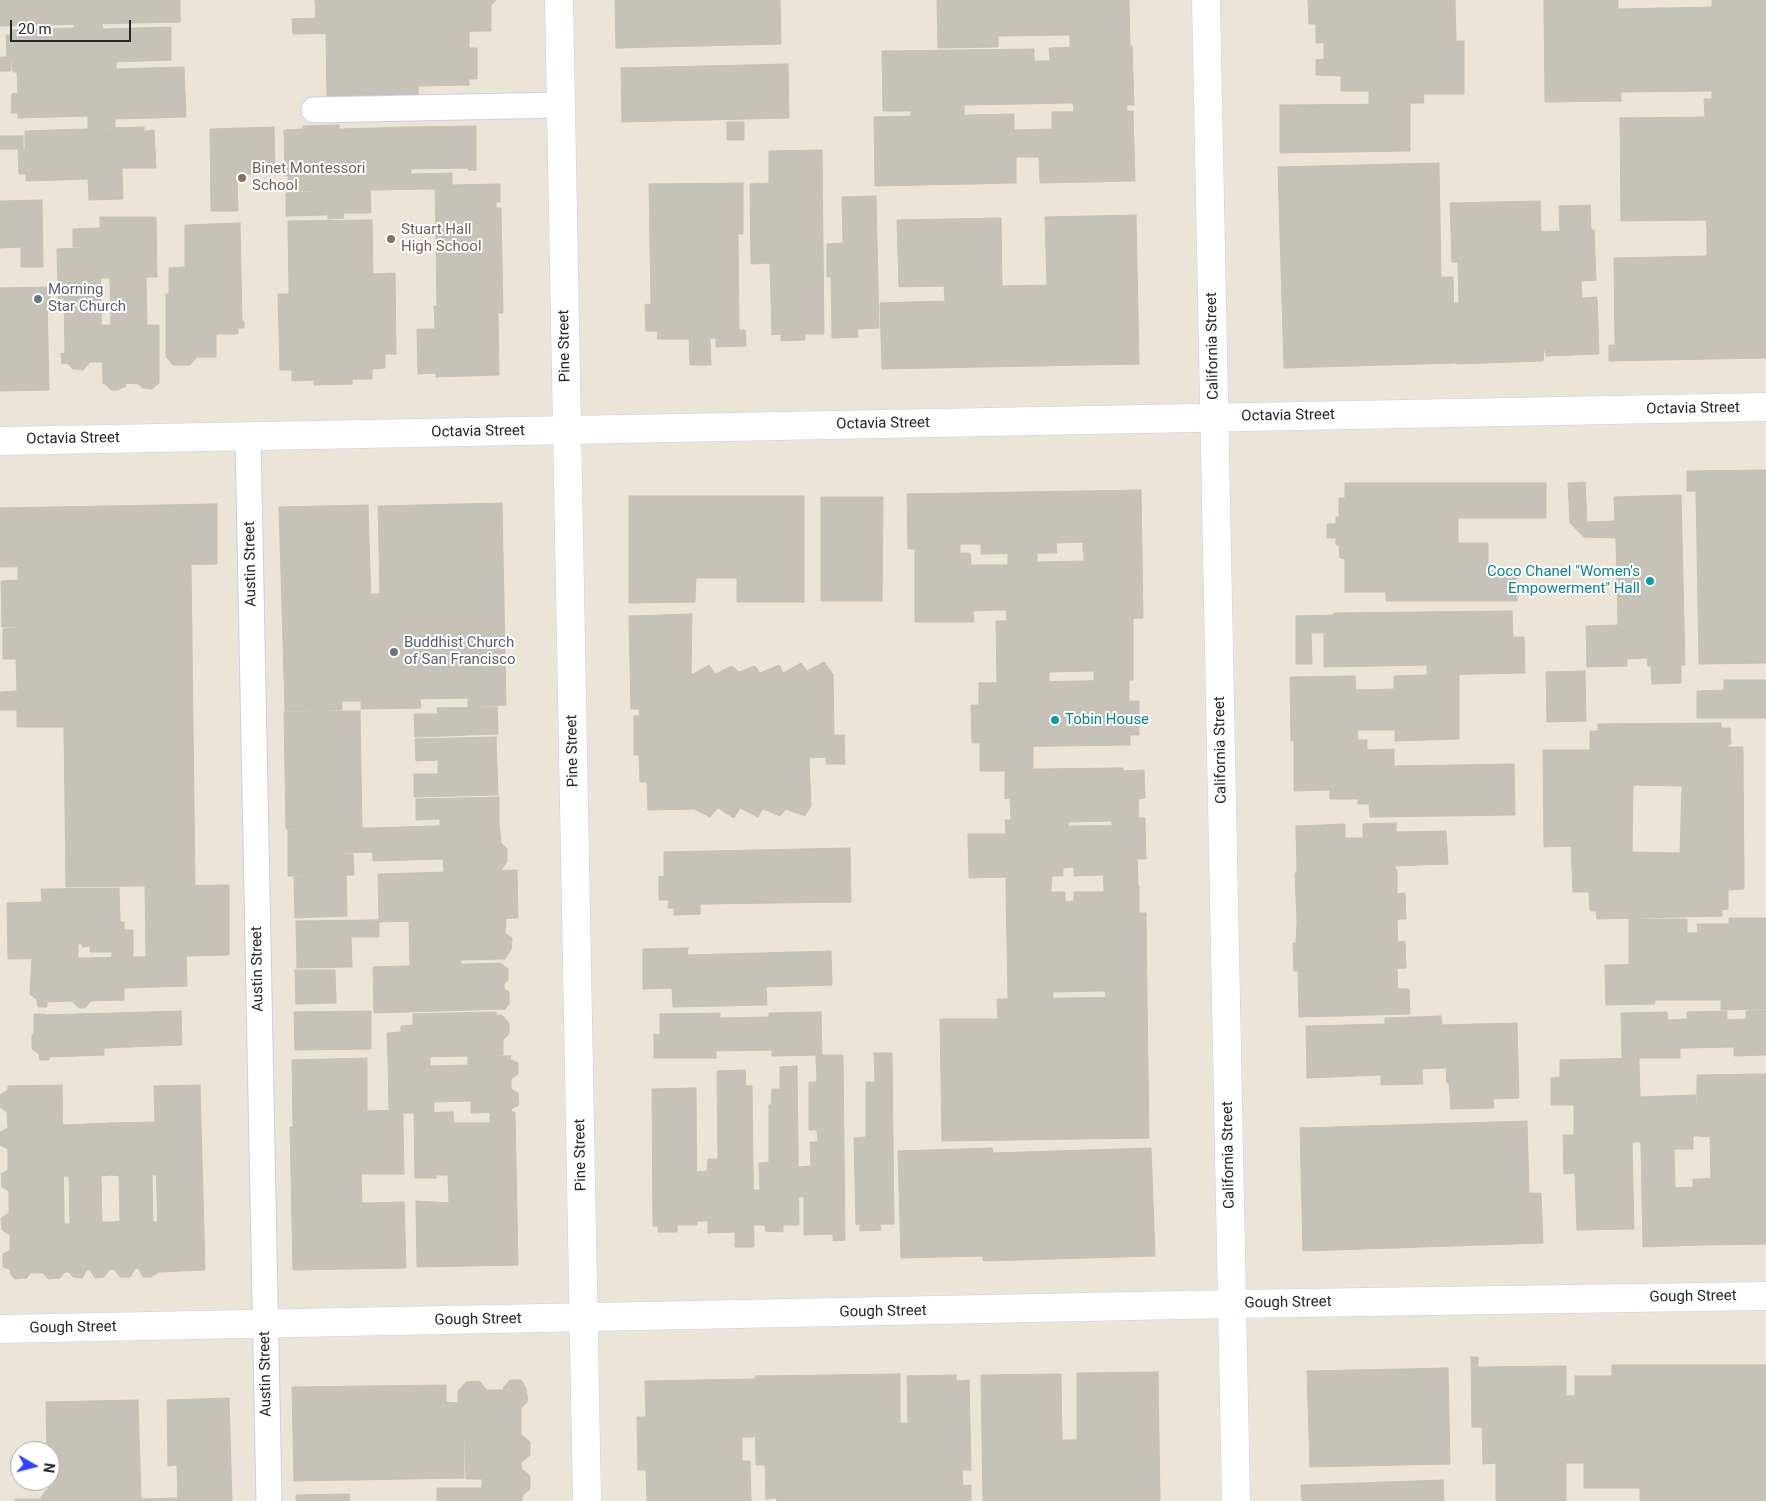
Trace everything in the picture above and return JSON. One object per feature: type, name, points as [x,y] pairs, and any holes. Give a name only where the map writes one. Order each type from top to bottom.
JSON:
[{"type":"street","name":"Pine Street","points":[[559,0],[587,1501]]},
{"type":"street","name":"California Street","points":[[1206,0],[1236,1501]]},
{"type":"street","name":"Octavia Street","points":[[0,441],[1766,407]]},
{"type":"street","name":"Gough Street","points":[[0,1329],[1232,1304],[1766,1296]]},
{"type":"lane","points":[[314,110],[561,105]]},
{"type":"lane","name":"Austin Street","points":[[248,436],[269,1501]]},
{"type":"building","points":[[0,0],[180,0],[180,22],[0,26]]},
{"type":"building","points":[[315,0],[496,0],[491,6],[491,31],[293,34],[292,19],[316,18]]},
{"type":"building","points":[[615,0],[780,0],[781,44],[616,48]]},
{"type":"building","points":[[937,0],[1129,0],[1130,46],[1070,47],[1070,35],[998,36],[998,47],[938,48]]},
{"type":"building","points":[[1308,0],[1455,0],[1456,41],[1316,43],[1316,24],[1309,24]]},
{"type":"building","points":[[1544,0],[1618,0],[1618,9],[1712,7],[1712,0],[1766,0],[1766,98],[1712,99],[1712,91],[1621,92],[1621,101],[1545,102]]},
{"type":"building","points":[[102,24],[103,29],[171,27],[171,60],[116,62],[116,69],[13,72],[11,59],[11,71],[0,71],[0,57],[7,57],[6,35],[12,35],[12,30],[74,28],[74,25]]},
{"type":"building","points":[[469,32],[469,48],[477,48],[477,79],[469,79],[469,85],[418,86],[418,95],[327,97],[326,34]]},
{"type":"building","points":[[1464,41],[1464,94],[1423,94],[1424,103],[1369,104],[1369,91],[1341,91],[1341,76],[1316,75],[1316,60],[1324,59],[1324,43]]},
{"type":"building","points":[[1132,46],[1134,105],[1127,105],[1127,111],[1074,112],[1073,103],[964,105],[964,115],[911,116],[911,111],[883,111],[882,51],[1034,49],[1034,61],[1050,61],[1049,48]]},
{"type":"building","points":[[788,64],[789,118],[622,122],[621,68]]},
{"type":"building","points":[[184,67],[186,117],[115,119],[115,129],[88,129],[88,116],[18,118],[18,113],[11,113],[12,94],[18,93],[17,72]]},
{"type":"building","points":[[1766,98],[1766,229],[1707,230],[1706,220],[1621,221],[1620,118],[1705,117],[1704,99]]},
{"type":"building","points":[[1410,104],[1410,151],[1280,153],[1280,105]]},
{"type":"building","points":[[1133,111],[1135,181],[1040,183],[1039,157],[1016,157],[1016,183],[875,186],[874,117],[1014,114],[1014,130],[1052,129],[1052,112]]},
{"type":"building","points":[[727,122],[744,122],[744,140],[727,140]]},
{"type":"building","points":[[339,125],[339,129],[409,127],[411,174],[452,173],[452,185],[500,184],[500,202],[496,202],[496,208],[501,208],[503,313],[498,313],[499,375],[436,377],[436,373],[418,374],[417,329],[435,329],[434,306],[437,306],[435,189],[370,190],[371,213],[343,213],[344,218],[328,219],[327,176],[338,175],[326,175],[327,191],[289,191],[288,176],[285,175],[284,130],[303,129],[303,126]]},
{"type":"building","points":[[476,126],[476,170],[468,170],[468,168],[410,169],[409,127]]},
{"type":"building","points":[[144,127],[144,131],[154,130],[156,168],[122,168],[123,199],[89,200],[88,179],[26,181],[26,174],[19,174],[18,150],[25,149],[25,131]]},
{"type":"building","points":[[274,127],[275,174],[237,174],[238,211],[211,211],[210,129]]},
{"type":"building","points":[[0,136],[23,136],[23,149],[0,149]]},
{"type":"building","points":[[822,150],[824,334],[805,334],[805,340],[781,341],[781,334],[772,335],[770,263],[751,264],[750,184],[769,183],[769,151]]},
{"type":"building","points":[[1439,163],[1441,277],[1453,277],[1455,363],[1284,368],[1278,167]]},
{"type":"building","points":[[743,183],[743,234],[738,234],[739,330],[745,330],[746,346],[716,347],[716,338],[710,338],[711,365],[690,365],[689,339],[657,339],[658,331],[646,331],[645,304],[651,305],[649,184]]},
{"type":"building","points":[[327,191],[327,215],[286,216],[286,193]]},
{"type":"building","points":[[876,196],[879,328],[857,329],[858,337],[832,338],[831,277],[827,277],[827,244],[843,243],[842,197]]},
{"type":"building","points":[[42,200],[43,267],[21,267],[21,247],[0,248],[0,201]]},
{"type":"building","points":[[1540,201],[1545,351],[1543,361],[1456,364],[1453,303],[1459,303],[1458,262],[1452,262],[1450,203]]},
{"type":"building","points":[[1590,205],[1591,230],[1594,230],[1596,280],[1581,281],[1582,298],[1597,297],[1599,354],[1546,356],[1541,232],[1560,231],[1559,206]]},
{"type":"building","points":[[1136,215],[1139,364],[882,369],[880,303],[945,301],[944,286],[899,287],[897,220],[1001,218],[1002,286],[1047,285],[1045,217]]},
{"type":"building","points":[[100,217],[156,217],[157,277],[146,277],[147,325],[159,325],[159,383],[152,389],[143,388],[138,384],[125,383],[126,386],[118,390],[111,390],[103,384],[102,325],[111,325],[110,278],[101,278]]},
{"type":"building","points":[[372,220],[373,274],[395,273],[396,354],[385,354],[385,368],[372,369],[372,379],[352,379],[352,384],[314,385],[314,380],[292,381],[292,370],[280,370],[278,294],[289,294],[288,221]]},
{"type":"building","points":[[240,223],[242,321],[244,321],[244,328],[238,328],[238,334],[216,334],[216,357],[197,357],[190,365],[173,365],[166,357],[166,294],[169,294],[169,268],[185,267],[185,225]]},
{"type":"building","points":[[100,228],[100,247],[73,247],[73,229]]},
{"type":"building","points":[[1766,229],[1766,358],[1609,361],[1609,345],[1615,345],[1614,258],[1707,256],[1707,230]]},
{"type":"building","points":[[100,247],[102,362],[90,362],[83,370],[73,369],[67,363],[62,364],[61,353],[65,354],[64,298],[58,298],[57,249]]},
{"type":"building","points":[[50,287],[50,300],[0,301],[0,288]]},
{"type":"building","points":[[47,300],[49,390],[0,391],[0,301]]},
{"type":"building","points":[[1766,470],[1766,663],[1699,664],[1696,491],[1687,491],[1687,471]]},
{"type":"building","name":"Coco Chanel \"Women's Empowerment\" Hall","points":[[1585,482],[1587,522],[1615,521],[1614,497],[1681,495],[1685,665],[1681,665],[1681,683],[1652,684],[1651,666],[1648,666],[1647,658],[1627,659],[1627,666],[1587,667],[1586,626],[1618,625],[1616,538],[1584,537],[1570,523],[1568,483]]},
{"type":"building","points":[[1345,483],[1546,483],[1546,518],[1458,518],[1458,543],[1488,543],[1488,571],[1517,571],[1517,601],[1386,601],[1386,592],[1345,592],[1345,559],[1340,558],[1339,545],[1336,545],[1336,538],[1327,538],[1327,524],[1336,524],[1336,517],[1339,517],[1339,498],[1345,498]]},
{"type":"building","points":[[1141,490],[1142,552],[1083,552],[1083,542],[1056,543],[1057,553],[981,554],[981,544],[960,544],[960,553],[925,554],[925,549],[908,549],[907,494]]},
{"type":"building","points":[[629,496],[804,496],[804,602],[737,602],[737,578],[696,578],[695,602],[629,603]]},
{"type":"building","points":[[821,497],[883,497],[882,601],[821,601]]},
{"type":"building","name":"Buddhist Church of San Francisco","points":[[502,503],[506,705],[468,707],[468,698],[420,699],[421,708],[361,709],[361,701],[342,701],[342,710],[285,711],[282,607],[371,605],[371,594],[380,594],[378,506]]},
{"type":"building","points":[[217,504],[217,564],[0,567],[0,508]]},
{"type":"building","points":[[368,505],[371,605],[282,607],[279,507]]},
{"type":"building","points":[[915,549],[925,549],[925,554],[970,553],[971,565],[1008,565],[1008,553],[1037,553],[1037,562],[1084,561],[1084,552],[1142,552],[1143,618],[1007,621],[1006,610],[995,610],[973,611],[974,622],[915,622]]},
{"type":"building","points":[[191,564],[195,885],[66,887],[64,727],[17,727],[17,710],[0,710],[0,692],[17,691],[16,659],[3,659],[3,629],[16,627],[2,627],[1,581],[18,580],[18,567]]},
{"type":"building","points":[[1512,611],[1513,637],[1524,637],[1525,673],[1427,675],[1427,665],[1324,667],[1324,633],[1311,633],[1312,664],[1296,664],[1296,616],[1334,615],[1333,613]]},
{"type":"building","points":[[692,614],[691,675],[709,665],[715,674],[732,666],[739,672],[755,666],[760,673],[779,665],[783,673],[801,663],[807,671],[824,662],[833,674],[834,735],[634,740],[634,716],[640,716],[639,709],[631,709],[629,616]]},
{"type":"building","points":[[1133,619],[1133,680],[1094,681],[1094,671],[1049,672],[1049,682],[997,682],[996,621]]},
{"type":"building","points":[[1585,671],[1586,721],[1547,722],[1546,672]]},
{"type":"building","points":[[1459,675],[1459,739],[1395,741],[1395,730],[1357,730],[1358,741],[1291,741],[1290,677],[1355,676],[1356,690],[1394,689],[1394,676]]},
{"type":"building","name":"Tobin House","points":[[1129,680],[1129,701],[1139,701],[1139,735],[1130,735],[1130,745],[980,747],[980,743],[972,743],[971,705],[979,705],[979,683]]},
{"type":"building","points":[[1724,680],[1766,680],[1766,718],[1697,718],[1697,691],[1724,690]]},
{"type":"building","points":[[497,707],[498,734],[415,737],[414,714],[438,714],[437,708]]},
{"type":"building","points":[[360,711],[362,828],[286,829],[284,712]]},
{"type":"building","points":[[1721,723],[1721,728],[1730,728],[1731,744],[1728,744],[1728,747],[1743,747],[1744,889],[1728,890],[1728,909],[1722,910],[1722,916],[1597,919],[1596,911],[1590,911],[1589,892],[1573,892],[1571,846],[1544,847],[1543,750],[1590,750],[1590,731],[1598,731],[1598,724]],"holes":[[[1633,785],[1682,786],[1680,853],[1632,852]]]},
{"type":"building","points":[[844,735],[845,764],[826,764],[826,757],[809,758],[811,806],[805,816],[786,809],[780,816],[763,809],[758,817],[740,808],[734,818],[718,808],[710,817],[694,809],[648,810],[647,782],[640,782],[639,755],[634,755],[634,740]]},
{"type":"building","points":[[496,737],[498,795],[414,797],[414,774],[438,774],[438,760],[416,761],[415,739]]},
{"type":"building","points":[[1367,740],[1367,750],[1394,749],[1394,766],[1514,764],[1515,815],[1370,817],[1369,804],[1358,804],[1358,799],[1330,799],[1330,790],[1294,791],[1294,741]]},
{"type":"building","points":[[980,747],[1033,747],[1033,769],[1123,768],[1123,771],[1144,770],[1145,798],[1138,799],[1139,818],[1145,818],[1145,825],[1112,825],[1112,821],[1068,822],[1068,826],[1006,827],[1005,820],[1011,820],[1010,798],[1005,799],[1005,771],[980,771]]},
{"type":"building","points":[[499,797],[499,824],[440,826],[440,819],[416,820],[416,799]]},
{"type":"building","points":[[1396,823],[1396,832],[1446,831],[1448,864],[1395,866],[1396,870],[1297,873],[1296,826],[1345,824],[1345,838],[1363,838],[1363,824]]},
{"type":"building","points":[[499,824],[501,843],[507,849],[507,862],[500,871],[444,872],[443,859],[373,861],[372,828]]},
{"type":"building","points":[[1145,825],[1146,859],[1137,859],[1138,886],[1104,887],[1103,875],[1074,876],[1074,867],[1063,868],[1063,876],[1052,876],[1051,888],[1006,889],[1006,877],[969,878],[968,834],[1005,834],[1006,827]]},
{"type":"building","points":[[372,828],[373,852],[344,854],[353,854],[354,875],[288,876],[288,830]]},
{"type":"building","points":[[850,848],[851,902],[700,904],[700,914],[674,915],[674,908],[668,908],[669,900],[659,900],[659,876],[664,877],[664,852]]},
{"type":"building","points":[[517,870],[518,918],[379,922],[378,874]]},
{"type":"building","points":[[1397,870],[1397,894],[1405,893],[1406,919],[1297,922],[1295,873]]},
{"type":"building","points":[[346,875],[347,916],[295,918],[294,877]]},
{"type":"building","points":[[229,885],[229,955],[146,957],[145,886]]},
{"type":"building","points":[[1139,886],[1139,913],[1146,913],[1147,997],[1106,998],[1105,991],[1053,992],[1053,998],[1008,999],[1006,889],[1051,888],[1051,892],[1065,892],[1065,902],[1074,901],[1074,892],[1104,892],[1104,887]]},
{"type":"building","points":[[119,888],[120,922],[124,922],[124,930],[133,930],[133,957],[112,958],[112,952],[90,952],[90,946],[82,947],[82,944],[78,944],[78,958],[8,959],[7,903],[42,902],[41,889]]},
{"type":"building","points":[[506,918],[505,933],[512,938],[511,950],[505,959],[461,960],[461,964],[410,966],[409,921]]},
{"type":"building","points":[[1629,918],[1687,919],[1687,933],[1698,933],[1697,924],[1729,924],[1729,918],[1766,918],[1766,963],[1629,965]]},
{"type":"building","points":[[1397,919],[1398,942],[1405,941],[1406,968],[1294,971],[1293,943],[1296,943],[1297,922]]},
{"type":"building","points":[[379,920],[379,937],[351,937],[352,967],[297,968],[296,921]]},
{"type":"building","points":[[688,948],[687,955],[831,951],[832,985],[766,987],[767,1005],[673,1007],[672,988],[643,989],[643,949]]},
{"type":"building","points":[[186,956],[187,986],[124,988],[124,1000],[91,1001],[85,1008],[79,1008],[72,1001],[47,1002],[47,1007],[38,1007],[37,1000],[30,994],[32,959]]},
{"type":"building","points":[[500,963],[508,969],[508,980],[504,984],[504,989],[509,992],[509,1004],[505,1009],[374,1013],[373,967]]},
{"type":"building","points":[[1766,963],[1766,1009],[1721,1010],[1721,1000],[1655,1000],[1655,1004],[1606,1005],[1605,965]]},
{"type":"building","points":[[1397,968],[1398,989],[1409,989],[1410,1014],[1299,1017],[1298,971]]},
{"type":"building","points":[[295,970],[335,970],[336,1003],[296,1004]]},
{"type":"building","points":[[1147,997],[1149,1138],[942,1141],[940,1019],[998,1019],[997,999]]},
{"type":"building","points":[[1766,1010],[1766,1055],[1734,1056],[1734,1047],[1680,1048],[1680,1058],[1622,1058],[1621,1013],[1667,1012],[1668,1020],[1687,1019],[1687,1012],[1727,1011],[1727,1020],[1746,1019],[1746,1011]]},
{"type":"building","points":[[181,1011],[182,1045],[104,1048],[104,1055],[49,1057],[49,1060],[40,1060],[39,1054],[32,1049],[34,1014]]},
{"type":"building","points":[[371,1011],[371,1049],[295,1050],[294,1012]]},
{"type":"building","points":[[496,1012],[496,1015],[502,1015],[509,1023],[509,1034],[503,1040],[503,1055],[388,1058],[387,1033],[401,1032],[401,1026],[413,1025],[413,1014]]},
{"type":"building","points":[[821,1012],[822,1055],[772,1056],[772,1050],[716,1051],[716,1058],[654,1058],[654,1034],[660,1035],[660,1014],[720,1013],[720,1018],[769,1017],[769,1013]]},
{"type":"building","points":[[1441,1016],[1442,1025],[1517,1023],[1519,1098],[1493,1099],[1494,1108],[1451,1109],[1446,1068],[1422,1069],[1423,1084],[1381,1085],[1381,1075],[1307,1078],[1306,1026],[1385,1024],[1385,1018]]},
{"type":"building","points":[[874,1053],[892,1053],[894,1224],[880,1224],[881,1230],[860,1231],[860,1224],[856,1225],[854,1138],[866,1137],[866,1082],[875,1082]]},
{"type":"building","points":[[816,1055],[843,1055],[845,1240],[833,1241],[833,1234],[804,1235],[804,1197],[798,1197],[799,1167],[811,1166],[810,1142],[818,1142],[817,1130],[809,1130],[809,1082],[817,1082]]},
{"type":"building","points":[[468,1056],[511,1056],[510,1059],[518,1063],[518,1074],[511,1079],[511,1089],[518,1093],[519,1105],[511,1109],[512,1112],[471,1113],[471,1101],[434,1102],[434,1113],[402,1113],[402,1109],[389,1110],[388,1058],[430,1057],[430,1066],[468,1065]]},
{"type":"building","points":[[367,1058],[367,1111],[403,1110],[403,1124],[293,1127],[292,1060]]},
{"type":"building","points":[[1639,1058],[1641,1142],[1632,1142],[1634,1229],[1577,1230],[1575,1173],[1564,1174],[1563,1135],[1574,1135],[1574,1105],[1551,1105],[1551,1078],[1560,1077],[1560,1060]]},
{"type":"building","points":[[797,1066],[799,1225],[783,1225],[783,1232],[766,1231],[765,1225],[753,1225],[753,1190],[760,1190],[759,1163],[769,1162],[769,1105],[771,1105],[772,1089],[780,1089],[780,1067]]},
{"type":"building","points":[[745,1070],[746,1086],[752,1086],[754,1247],[735,1247],[735,1232],[708,1233],[708,1221],[697,1221],[697,1172],[707,1171],[708,1159],[718,1159],[717,1071]]},
{"type":"building","points":[[1766,1074],[1766,1244],[1701,1245],[1700,1179],[1711,1178],[1710,1137],[1697,1136],[1697,1075]]},
{"type":"building","points":[[62,1085],[65,1272],[60,1278],[48,1279],[43,1273],[30,1273],[27,1278],[15,1279],[10,1273],[11,1270],[3,1267],[3,1254],[10,1250],[10,1235],[2,1230],[1,1218],[9,1213],[9,1191],[2,1187],[1,1174],[8,1170],[8,1149],[0,1145],[0,1132],[8,1128],[7,1112],[0,1107],[0,1095],[8,1090],[8,1086]]},
{"type":"building","points":[[200,1085],[205,1270],[159,1272],[154,1086]]},
{"type":"building","points":[[696,1088],[697,1225],[677,1225],[677,1232],[658,1232],[658,1226],[653,1226],[652,1089]]},
{"type":"building","points":[[1696,1095],[1697,1136],[1693,1136],[1693,1149],[1674,1149],[1675,1188],[1693,1187],[1693,1179],[1700,1179],[1701,1245],[1643,1247],[1640,1097]]},
{"type":"building","points":[[453,1112],[454,1123],[490,1123],[490,1113],[515,1112],[518,1265],[417,1267],[416,1201],[449,1203],[448,1175],[436,1175],[436,1178],[415,1178],[414,1113]]},
{"type":"building","points":[[1527,1121],[1529,1193],[1541,1193],[1543,1243],[1303,1251],[1300,1128]]},
{"type":"building","points":[[155,1122],[156,1175],[152,1175],[153,1222],[158,1222],[159,1272],[151,1277],[143,1277],[138,1268],[135,1269],[130,1277],[120,1277],[114,1269],[113,1222],[120,1221],[119,1176],[112,1175],[111,1123]]},
{"type":"building","points":[[111,1123],[112,1175],[101,1176],[102,1222],[113,1222],[114,1269],[109,1270],[104,1277],[95,1278],[90,1270],[87,1270],[82,1278],[73,1277],[69,1272],[65,1272],[64,1224],[70,1224],[69,1176],[63,1176],[63,1125]]},
{"type":"building","points":[[403,1124],[404,1174],[361,1174],[362,1203],[404,1202],[406,1268],[293,1270],[290,1127]]},
{"type":"building","points":[[992,1148],[993,1153],[1151,1148],[1155,1256],[983,1261],[983,1256],[901,1258],[898,1151]]},
{"type":"building","points":[[1471,1357],[1478,1357],[1478,1367],[1566,1366],[1566,1501],[1496,1501],[1496,1463],[1483,1464],[1482,1427],[1472,1427]]},
{"type":"building","points":[[1612,1365],[1766,1365],[1766,1501],[1640,1501],[1640,1488],[1612,1488]]},
{"type":"building","points":[[1448,1368],[1450,1464],[1310,1467],[1307,1371]]},
{"type":"building","points":[[1158,1372],[1160,1501],[983,1501],[981,1375],[1061,1374],[1062,1440],[1077,1440],[1077,1373]]},
{"type":"building","points":[[900,1374],[900,1423],[905,1423],[906,1501],[777,1501],[776,1498],[766,1499],[765,1465],[756,1465],[755,1376]]},
{"type":"building","points":[[956,1375],[956,1423],[970,1423],[971,1470],[962,1470],[963,1486],[971,1485],[971,1501],[906,1501],[905,1423],[908,1423],[907,1376]]},
{"type":"building","points":[[1575,1376],[1612,1376],[1612,1488],[1584,1488],[1584,1463],[1566,1463],[1566,1396],[1575,1396]]},
{"type":"building","points":[[755,1379],[756,1437],[742,1437],[742,1461],[750,1461],[751,1501],[647,1501],[646,1470],[638,1470],[637,1417],[646,1417],[645,1381]]},
{"type":"building","points":[[510,1380],[521,1380],[526,1388],[528,1401],[521,1408],[521,1434],[530,1442],[530,1455],[521,1463],[522,1469],[530,1476],[530,1489],[522,1496],[522,1501],[437,1501],[437,1488],[482,1488],[482,1479],[466,1479],[465,1441],[458,1441],[458,1391],[466,1382],[479,1381],[487,1390],[504,1390],[503,1388]]},
{"type":"building","points":[[969,1380],[970,1423],[956,1423],[956,1381]]},
{"type":"building","points":[[446,1385],[446,1402],[458,1403],[458,1441],[464,1441],[464,1478],[294,1481],[292,1387]]},
{"type":"building","points":[[229,1398],[232,1501],[178,1501],[177,1465],[168,1466],[167,1400]]},
{"type":"building","points":[[138,1400],[141,1499],[178,1498],[178,1501],[15,1501],[15,1499],[40,1499],[45,1491],[60,1491],[60,1441],[47,1441],[46,1402]]},
{"type":"building","points":[[1443,1480],[1444,1501],[1302,1501],[1301,1485]]},
{"type":"building","points":[[349,1494],[350,1501],[296,1501],[296,1495]]},
{"type":"place","name":"Binet Montessori School","points":[[242,178]]},
{"type":"place","name":"Stuart Hall High School","points":[[391,239]]},
{"type":"place","name":"Morning Star Church","points":[[38,299]]},
{"type":"place","name":"Coco Chanel \"Women's Empowerment\" Hall","points":[[1650,581]]},
{"type":"place","name":"Buddhist Church of San Francisco","points":[[394,652]]},
{"type":"place","name":"Tobin House","points":[[1055,720]]}]
